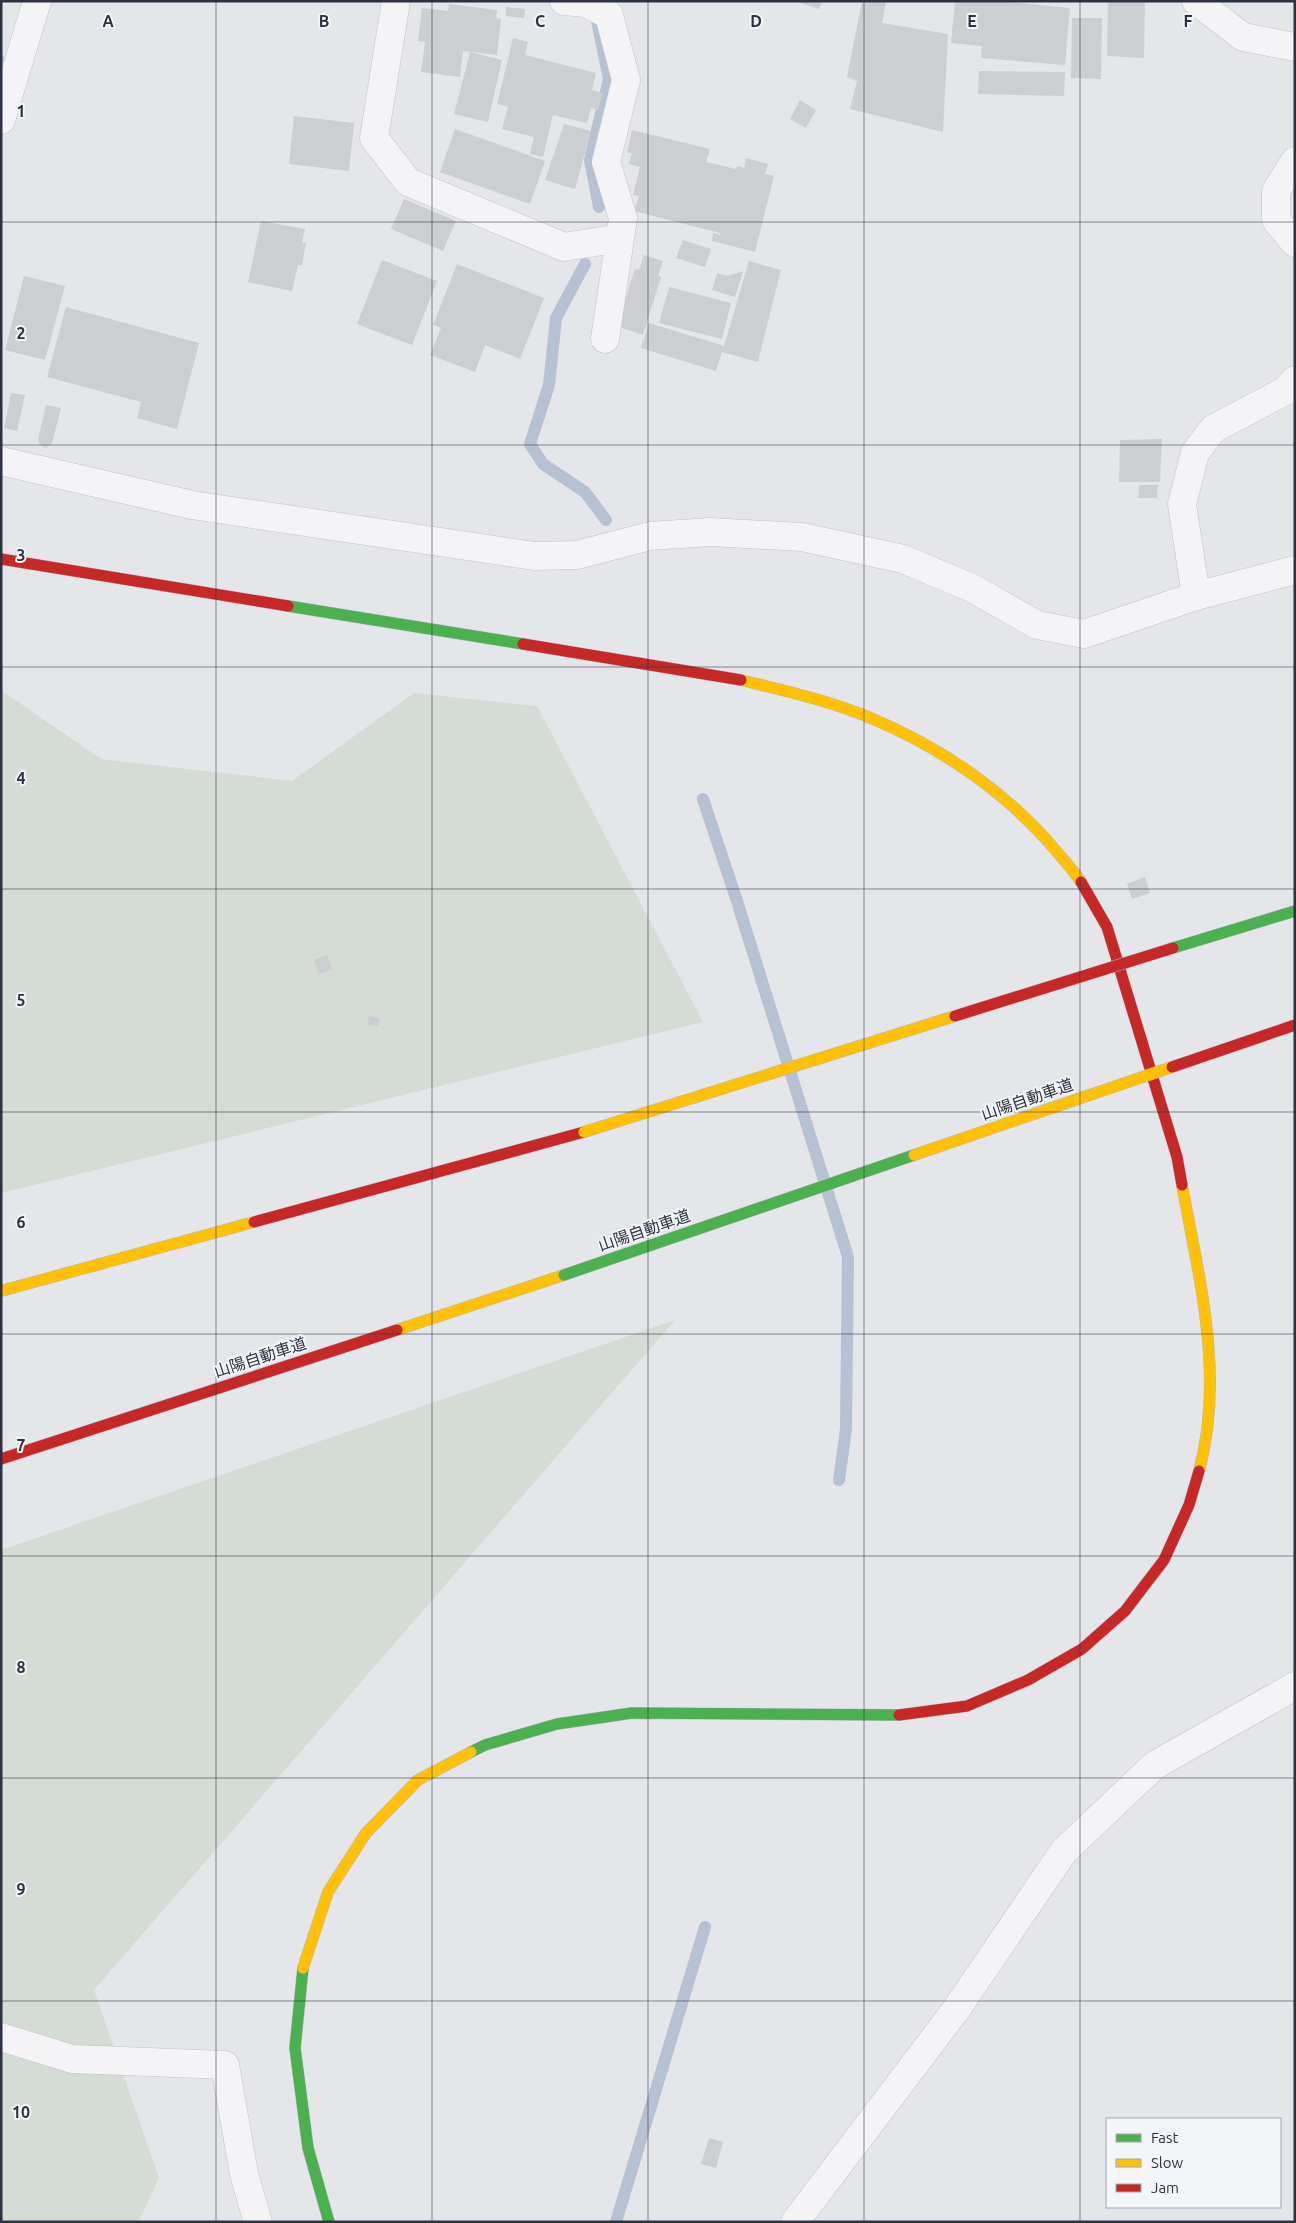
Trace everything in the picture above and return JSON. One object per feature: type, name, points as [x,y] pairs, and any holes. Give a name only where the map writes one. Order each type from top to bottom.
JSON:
[{"type":"highway","points":[[1,560],[737,678],[815,698],[873,719],[935,751],[988,786],[1036,827],[1078,877],[1107,927],[1177,1157],[1206,1316],[1211,1384],[1206,1445],[1189,1505],[1164,1560],[1125,1611],[1082,1649],[1028,1680],[967,1706],[894,1716],[632,1713],[557,1724],[485,1745],[418,1780],[366,1833],[328,1892],[302,1971],[295,2048],[308,2148],[329,2222]]},
{"type":"highway","points":[[1,1291],[584,1132],[1295,911]]},
{"type":"highway","name":"山陽自動車道","points":[[1,1459],[564,1275],[1295,1026]]},
{"type":"street","points":[[1,120],[37,1]]},
{"type":"street","points":[[396,1],[374,138],[408,182],[564,247],[620,238]]},
{"type":"street","points":[[564,1],[586,4],[609,15],[626,80],[606,162],[623,218],[605,339]]},
{"type":"street","points":[[1196,1],[1243,37],[1295,47]]},
{"type":"street","points":[[1295,161],[1276,191],[1276,220],[1295,243]]},
{"type":"street","points":[[1196,596],[1182,504],[1195,453],[1213,429],[1285,391],[1295,380]]},
{"type":"street","points":[[1,461],[192,505],[534,556],[577,555],[650,536],[710,532],[802,538],[903,559],[972,588],[1037,625],[1084,634],[1196,596],[1295,570]]},
{"type":"street","points":[[795,2222],[955,2011],[1064,1851],[1155,1765],[1295,1686]]},
{"type":"street","points":[[1,2037],[72,2059],[225,2066],[244,2174],[258,2222]]},
{"type":"shaded area","points":[[1,690],[101,759],[292,781],[414,693],[537,706],[703,1022],[1,1193]]},
{"type":"shaded area","points":[[675,1320],[94,1990],[159,2178],[138,2222],[1,2222],[1,1550]]},
{"type":"building","points":[[795,1],[822,1],[819,9]]},
{"type":"building","points":[[862,1],[886,1],[882,23],[948,34],[943,132],[850,109],[857,81],[847,77]]},
{"type":"building","points":[[955,1],[997,1],[1070,8],[1065,65],[981,58],[982,46],[951,43]]},
{"type":"building","points":[[1108,1],[1145,1],[1144,58],[1107,56]]},
{"type":"building","points":[[449,4],[497,10],[496,18],[501,19],[497,55],[463,51],[460,77],[421,72],[425,42],[418,41],[422,8],[448,11]]},
{"type":"building","points":[[506,7],[525,9],[524,18],[506,16]]},
{"type":"building","points":[[1072,18],[1102,18],[1101,79],[1071,78]]},
{"type":"building","points":[[513,38],[528,42],[525,55],[596,73],[592,90],[603,93],[598,110],[591,108],[587,123],[553,115],[543,157],[530,154],[534,137],[502,129],[508,107],[497,104]]},
{"type":"building","points":[[470,52],[502,60],[488,122],[454,114]]},
{"type":"building","points":[[1,56],[5,57],[2,70],[1,70]]},
{"type":"building","points":[[979,71],[1065,72],[1064,96],[978,94]]},
{"type":"building","points":[[800,100],[816,110],[806,128],[790,119]]},
{"type":"building","points":[[294,116],[354,123],[349,171],[289,164]]},
{"type":"building","points":[[564,124],[591,131],[575,189],[545,180]]},
{"type":"building","points":[[455,129],[545,161],[530,204],[440,172]]},
{"type":"building","points":[[632,130],[710,149],[706,162],[736,169],[737,166],[744,168],[746,158],[768,164],[765,174],[774,176],[755,252],[712,241],[713,233],[720,235],[720,233],[634,211],[639,196],[633,195],[640,167],[629,164],[632,153],[627,152]]},
{"type":"building","points":[[404,199],[456,221],[443,251],[391,229]]},
{"type":"building","points":[[261,221],[305,229],[302,243],[306,243],[302,265],[298,265],[292,291],[248,282]]},
{"type":"building","points":[[683,240],[711,249],[705,267],[676,258]]},
{"type":"building","points":[[644,255],[663,261],[658,276],[661,277],[643,335],[617,326],[635,269],[639,270]]},
{"type":"building","points":[[382,260],[437,281],[412,345],[357,324]]},
{"type":"building","points":[[749,261],[781,270],[758,362],[722,352],[716,371],[641,348],[649,323],[724,346]]},
{"type":"building","points":[[457,264],[544,298],[520,359],[485,345],[475,372],[430,355],[441,328],[433,325]]},
{"type":"building","points":[[743,271],[735,297],[712,290],[717,273],[728,276]]},
{"type":"building","points":[[24,276],[65,286],[45,360],[5,350]]},
{"type":"building","points":[[669,287],[731,303],[722,339],[659,323]]},
{"type":"building","points":[[66,307],[199,343],[177,429],[137,418],[141,402],[47,377]]},
{"type":"building","points":[[11,393],[25,395],[17,431],[4,428]]},
{"type":"building","points":[[46,405],[61,408],[52,443],[46,448],[39,444],[38,440]]},
{"type":"building","points":[[1162,439],[1160,482],[1119,482],[1120,440]]},
{"type":"building","points":[[1139,485],[1158,485],[1157,498],[1138,498]]},
{"type":"building","points":[[1145,877],[1150,893],[1132,899],[1127,884]]},
{"type":"building","points":[[327,955],[332,970],[319,974],[314,960]]},
{"type":"building","points":[[369,1016],[380,1018],[378,1026],[368,1025]]},
{"type":"building","points":[[709,2138],[723,2142],[716,2168],[701,2164]]},
{"type":"waterway","points":[[597,21],[609,79],[590,160],[599,207]]},
{"type":"waterway","points":[[585,264],[556,318],[549,385],[530,444],[543,464],[585,492],[606,520]]},
{"type":"waterway","points":[[703,799],[736,898],[848,1257],[846,1429],[839,1480]]},
{"type":"waterway","points":[[616,2222],[705,1927]]},
{"type":"traffic: fast","points":[[288,606],[523,644]]},
{"type":"traffic: fast","points":[[1173,948],[1295,911]]},
{"type":"traffic: fast","points":[[564,1275],[914,1155]]},
{"type":"traffic: fast","points":[[471,1752],[485,1745],[557,1724],[632,1713],[899,1715]]},
{"type":"traffic: fast","points":[[303,1968],[295,2048],[308,2148],[329,2222]]},
{"type":"traffic: slow","points":[[741,680],[841,707],[873,719],[924,744],[973,775],[1018,811],[1057,852],[1081,882]]},
{"type":"traffic: slow","points":[[584,1132],[955,1016]]},
{"type":"traffic: slow","points":[[914,1155],[1172,1067]]},
{"type":"traffic: slow","points":[[1182,1185],[1202,1291],[1210,1363],[1210,1399],[1199,1471]]},
{"type":"traffic: slow","points":[[1,1291],[254,1222]]},
{"type":"traffic: slow","points":[[397,1330],[564,1275]]},
{"type":"traffic: slow","points":[[303,1968],[328,1892],[366,1833],[418,1780],[471,1752]]},
{"type":"traffic: jam","points":[[1,559],[288,606]]},
{"type":"traffic: jam","points":[[523,644],[741,680]]},
{"type":"traffic: jam","points":[[1081,882],[1107,927],[1177,1157],[1182,1185]]},
{"type":"traffic: jam","points":[[955,1016],[1173,948]]},
{"type":"traffic: jam","points":[[1172,1067],[1295,1025]]},
{"type":"traffic: jam","points":[[254,1222],[584,1132]]},
{"type":"traffic: jam","points":[[1,1459],[397,1330]]},
{"type":"traffic: jam","points":[[899,1715],[967,1706],[1028,1680],[1082,1649],[1125,1611],[1164,1560],[1189,1505],[1199,1471]]}]
